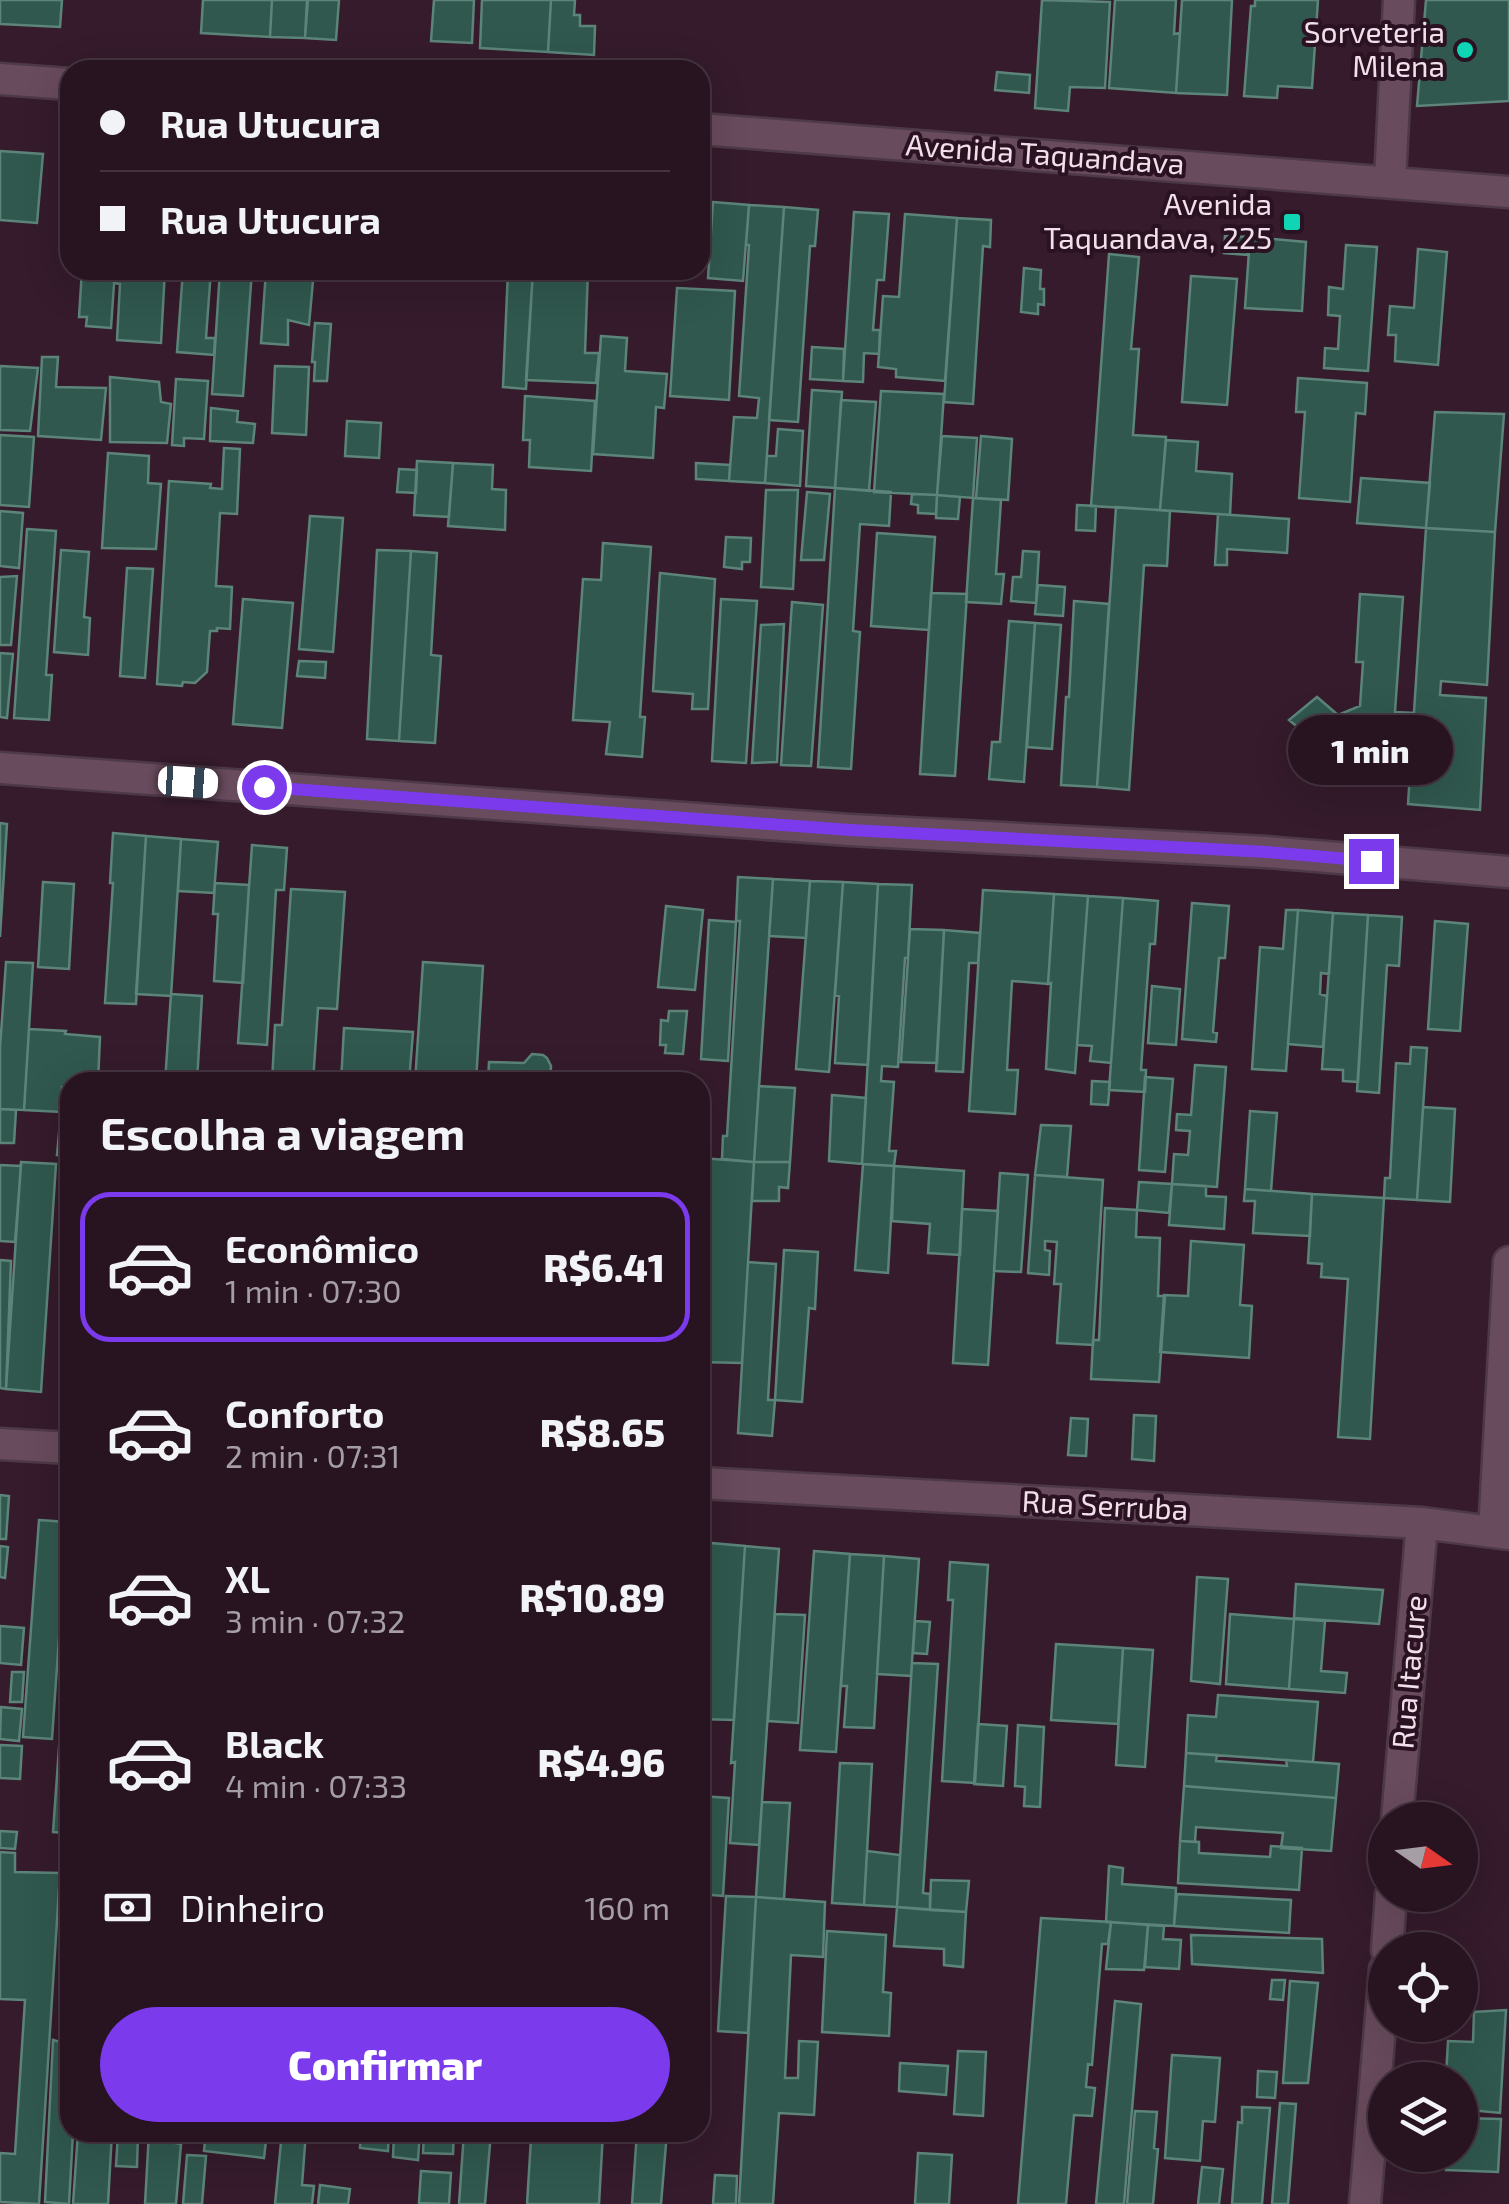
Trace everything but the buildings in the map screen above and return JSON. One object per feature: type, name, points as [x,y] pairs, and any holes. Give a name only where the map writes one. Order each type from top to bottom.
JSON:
[{"type":"street","points":[[1390,181],[1399,0]]},
{"type":"street","points":[[0,79],[60,83]]},
{"type":"street","name":"Avenida Taquandava","points":[[710,130],[1509,192]]},
{"type":"street","points":[[0,768],[850,830],[1267,852],[1509,872]]},
{"type":"street","points":[[1502,1533],[1509,1262]]},
{"type":"street","points":[[0,1444],[60,1447]]},
{"type":"street","name":"Rua Serruba","points":[[710,1484],[1422,1523],[1502,1533]]},
{"type":"street","name":"Rua Itacure","points":[[1399,1802],[1422,1523]]},
{"type":"street","points":[[1366,2204],[1379,2042]]},
{"type":"place","name":"Sorveteria Milena","points":[[1465,50]]},
{"type":"place","name":"Avenida Taquandava, 225","points":[[1292,222]]},
{"type":"route","points":[[264,787],[850,830],[1371,861]]}]
